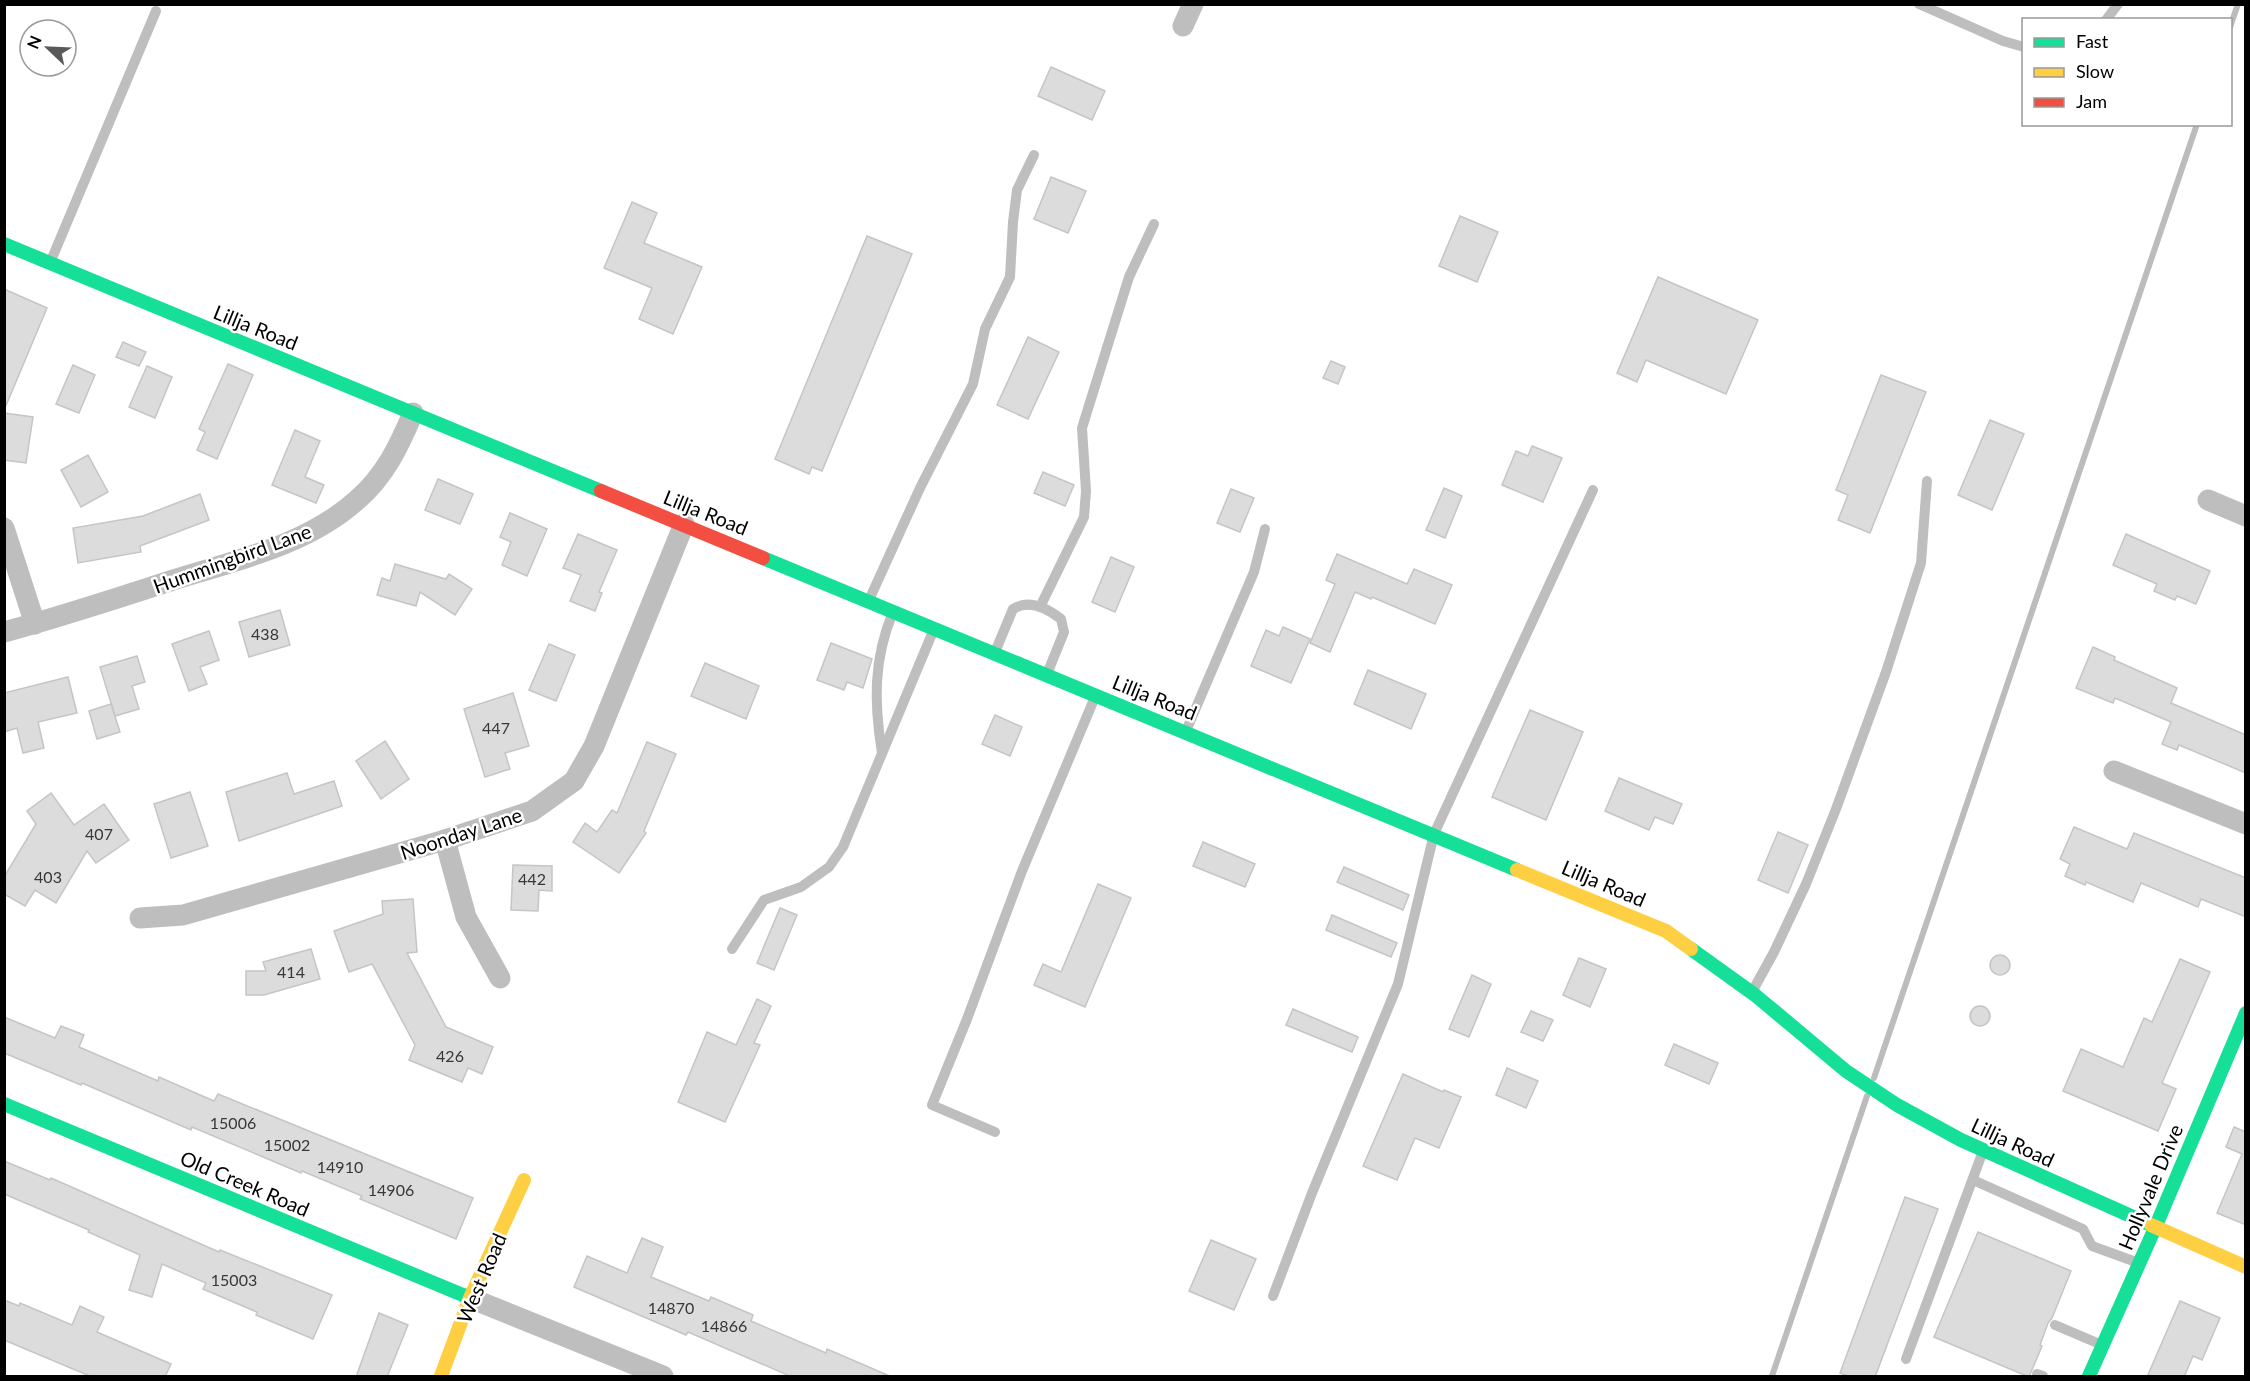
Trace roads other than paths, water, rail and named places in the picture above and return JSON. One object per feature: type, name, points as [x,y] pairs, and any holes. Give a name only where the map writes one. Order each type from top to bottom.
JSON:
[{"type":"street","points":[[1184,26],[1193,4]]},
{"type":"street","name":"Lillja Road","points":[[4,244],[1666,931],[1752,992],[1846,1071],[1888,1100],[1983,1151],[2246,1268]]},
{"type":"street","name":"Hummingbird Lane","points":[[4,632],[242,559],[298,538],[322,526],[358,500],[386,469],[396,454],[413,413]]},
{"type":"street","points":[[2208,500],[2246,516]]},
{"type":"street","name":"Noonday Lane","points":[[140,918],[183,915],[445,840],[532,811],[574,781],[594,746],[684,524]]},
{"type":"street","points":[[4,528],[35,624]]},
{"type":"street","points":[[2114,771],[2246,824]]},
{"type":"street","points":[[445,840],[466,917],[500,978]]},
{"type":"street","name":"Hollyvale Drive","points":[[2089,1377],[2246,1013]]},
{"type":"street","name":"Old Creek Road","points":[[4,1104],[470,1298]]},
{"type":"street","name":"West Road","points":[[441,1377],[470,1298],[524,1180]]},
{"type":"street","points":[[470,1298],[663,1377]]},
{"type":"lane","points":[[1919,4],[2003,41],[2022,46]]},
{"type":"lane","points":[[2108,18],[2118,4]]},
{"type":"lane","points":[[50,263],[156,11]]},
{"type":"lane","points":[[869,600],[920,488],[973,384],[985,329],[1010,277],[1012,222],[1017,190],[1034,155]]},
{"type":"lane","points":[[1040,607],[1084,517],[1086,491],[1082,428],[1129,277],[1154,224]]},
{"type":"lane","points":[[1752,992],[1806,884],[1886,672],[1921,563],[1927,481]]},
{"type":"lane","points":[[1273,1296],[1312,1193],[1398,984],[1434,834],[1593,490]]},
{"type":"lane","points":[[1186,731],[1254,572],[1265,530]]},
{"type":"lane","points":[[995,652],[1013,609],[1026,604],[1040,607],[1061,619],[1064,632],[1047,674]]},
{"type":"lane","points":[[882,753],[876,712],[876,676],[886,628],[894,610]]},
{"type":"lane","points":[[732,950],[764,900],[801,887],[829,867],[843,847],[934,627]]},
{"type":"lane","points":[[994,1132],[932,1105],[968,1019],[1022,871],[1096,694]]},
{"type":"lane","points":[[1906,1359],[1983,1151]]},
{"type":"lane","points":[[1973,1179],[2084,1229],[2092,1246],[2139,1263]]},
{"type":"lane","points":[[2055,1325],[2102,1346]]},
{"type":"waterway","points":[[2232,21],[2238,4]]},
{"type":"waterway","points":[[1874,1078],[2196,126]]},
{"type":"waterway","points":[[1772,1376],[1867,1096]]}]
